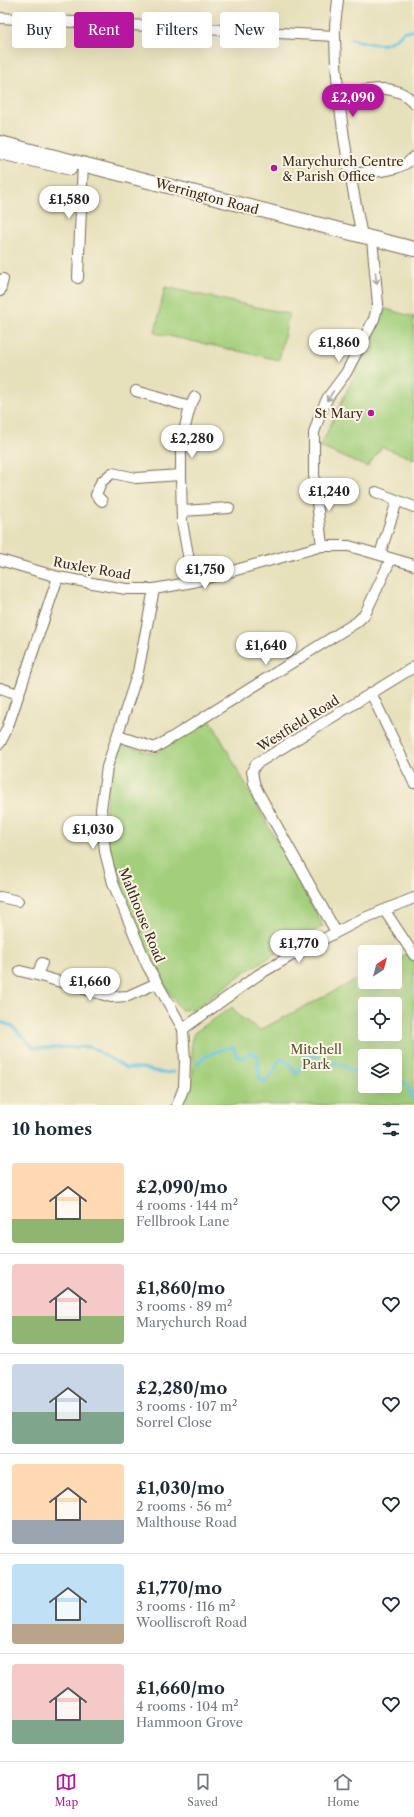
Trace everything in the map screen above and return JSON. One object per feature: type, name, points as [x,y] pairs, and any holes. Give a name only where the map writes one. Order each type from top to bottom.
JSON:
[{"type":"highway","name":"Werrington Road","points":[[2,149],[51,160],[83,163],[414,249]]},
{"type":"street","points":[[322,546],[315,481],[314,433],[320,414],[328,398],[346,374],[374,319],[378,304],[367,238],[349,174],[339,95],[335,36],[338,0]]},
{"type":"street","points":[[0,18],[335,36]]},
{"type":"street","points":[[339,95],[386,88],[402,93],[414,103]]},
{"type":"street","points":[[349,174],[393,169],[408,164],[414,157]]},
{"type":"street","points":[[51,160],[71,170]]},
{"type":"street","points":[[78,278],[83,163]]},
{"type":"street","points":[[0,291],[3,279]]},
{"type":"street","points":[[136,392],[190,407]]},
{"type":"street","points":[[193,582],[185,542],[182,511],[181,443],[190,407],[195,397]]},
{"type":"street","points":[[102,501],[96,494],[100,482],[112,473],[136,478],[181,475]]},
{"type":"street","points":[[376,492],[414,507]]},
{"type":"street","points":[[380,554],[397,501]]},
{"type":"street","points":[[182,511],[229,508]]},
{"type":"street","name":"Ruxley Road","points":[[0,560],[58,577],[109,587],[154,589],[193,582],[322,546],[349,546],[414,565]]},
{"type":"street","points":[[118,736],[155,748],[357,622],[365,614],[391,559]]},
{"type":"street","points":[[0,743],[58,577]]},
{"type":"street","name":"Malthouse Road","points":[[154,589],[138,672],[107,767],[102,794],[101,815],[105,852],[113,883],[147,964],[183,1029],[185,1061],[184,1087],[177,1105]]},
{"type":"street","name":"Westfield Road","points":[[336,932],[259,794],[254,783],[252,771],[256,764],[414,667]]},
{"type":"street","points":[[0,688],[18,694]]},
{"type":"street","points":[[371,693],[414,783]]},
{"type":"street","points":[[183,1029],[258,975],[362,919],[414,898]]},
{"type":"street","points":[[3,901],[18,900]]},
{"type":"street","points":[[385,911],[414,955]]},
{"type":"street","points":[[37,975],[42,963]]},
{"type":"street","points":[[20,971],[111,997],[128,996],[157,983]]},
{"type":"green space","points":[[165,287],[289,314],[279,360],[155,333]]},
{"type":"green space","points":[[386,309],[414,317],[414,459],[382,447],[367,467],[320,447]]},
{"type":"green space","points":[[210,719],[323,926],[246,971],[195,1009],[181,1010],[154,967],[131,919],[122,894],[114,869],[109,844],[106,819],[106,801],[109,783],[119,747],[124,745],[155,754]]},
{"type":"green space","name":"Mitchell Park","points":[[408,953],[414,960],[414,1105],[185,1105],[193,1073],[191,1042],[194,1033],[232,1007],[239,1016],[260,1030],[358,979],[358,989],[402,989],[402,956]]},
{"type":"waterway","points":[[351,39],[373,44],[386,44],[398,37],[404,31],[414,31]]},
{"type":"waterway","points":[[0,1022],[12,1026],[34,1048],[91,1047],[126,1068],[142,1068],[162,1073],[174,1072]]},
{"type":"waterway","points":[[198,1063],[214,1052],[232,1047],[235,1050],[236,1056],[242,1058],[248,1054],[254,1053],[258,1057],[259,1079],[266,1082],[281,1059],[289,1063],[296,1074],[302,1066],[305,1052],[328,1062],[341,1064],[358,1073]]},
{"type":"waterway","points":[[402,1081],[408,1085],[411,1096],[414,1098]]},
{"type":"place","name":"Marychurch Centre & Parish Office","points":[[274,168]]},
{"type":"place","name":"St Mary","points":[[371,413]]}]
